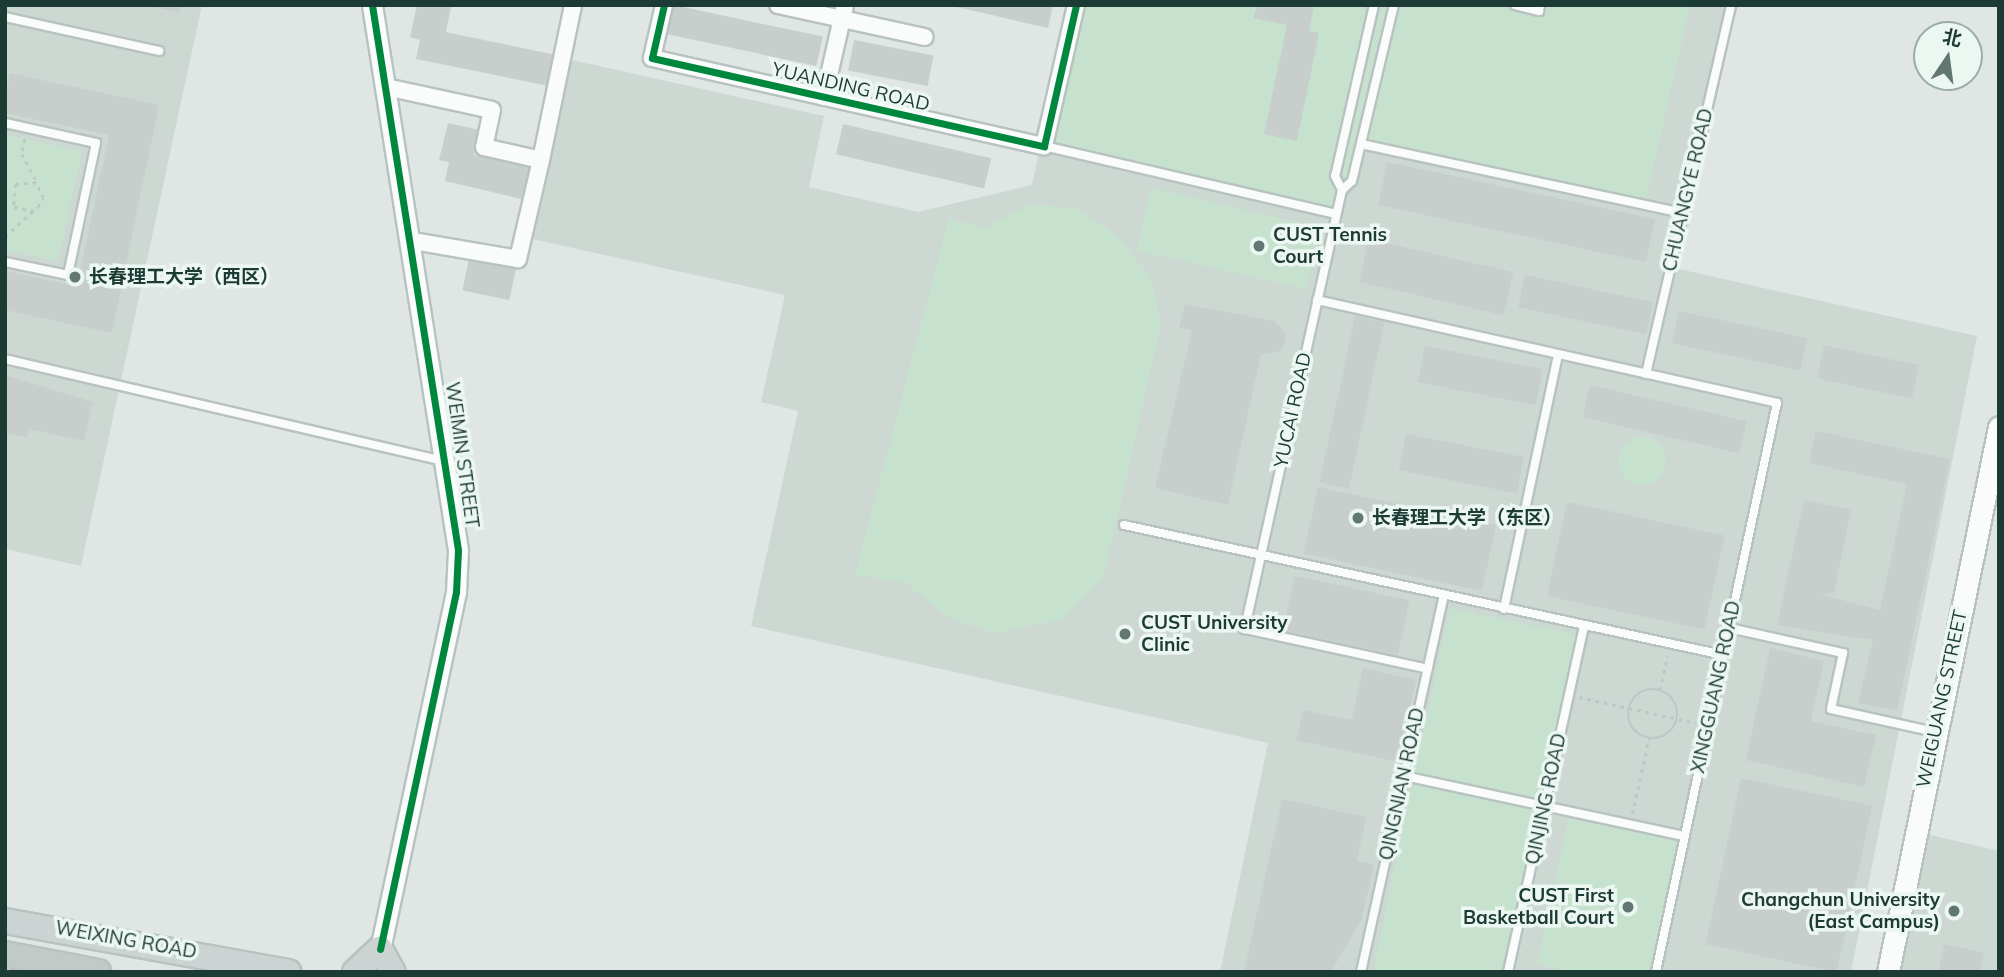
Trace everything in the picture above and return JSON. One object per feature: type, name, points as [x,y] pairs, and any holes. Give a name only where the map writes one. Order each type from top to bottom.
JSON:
[{"type":"highway","points":[[5,954],[98,972]]},
{"type":"main road","name":"WEIGUANG STREET","points":[[1888,972],[1999,427]]},
{"type":"main road","name":"WEIXING ROAD","points":[[5,920],[288,972]]},
{"type":"main road","points":[[355,972],[380,949],[393,972]]},
{"type":"street","name":"WEIMIN STREET","points":[[372,5],[449,463],[456,592],[380,949]]},
{"type":"street","points":[[413,241],[518,259],[572,5]]},
{"type":"street","name":"YUANDING ROAD","points":[[663,5],[652,58],[1044,146]]},
{"type":"street","points":[[778,5],[843,12],[925,37]]},
{"type":"street","points":[[1044,146],[1076,5]]},
{"type":"street","points":[[824,97],[843,12]]},
{"type":"street","points":[[386,88],[492,110],[484,147],[541,160]]},
{"type":"lane","name":"YUCAI ROAD","points":[[1342,190],[1335,176],[1374,5]]},
{"type":"lane","name":"YUCAI ROAD","points":[[1394,5],[1352,181],[1342,190],[1336,214],[1245,629],[1428,669]]},
{"type":"lane","points":[[1515,5],[1539,11],[1540,5]]},
{"type":"lane","name":"CHUANGYE ROAD","points":[[1646,374],[1731,5]]},
{"type":"lane","points":[[5,17],[159,51]]},
{"type":"lane","points":[[5,123],[96,143],[68,275],[5,262]]},
{"type":"lane","points":[[1361,144],[1683,213]]},
{"type":"lane","name":"YUANDING ROAD","points":[[1044,146],[1336,214]]},
{"type":"lane","points":[[1317,300],[1646,374]]},
{"type":"lane","points":[[1504,609],[1558,355]]},
{"type":"lane","points":[[5,359],[449,463]]},
{"type":"lane","name":"XINGGUANG ROAD","points":[[1646,374],[1777,403],[1656,972]]},
{"type":"lane","points":[[1124,525],[1723,655]]},
{"type":"lane","name":"QINGNIAN ROAD","points":[[1361,972],[1444,595]]},
{"type":"lane","name":"QINJING ROAD","points":[[1508,972],[1584,626]]},
{"type":"lane","points":[[1729,628],[1843,653],[1830,709],[1935,732]]},
{"type":"lane","points":[[1404,776],[1685,836]]},
{"type":"path","points":[[5,236],[34,211],[43,198],[22,154],[28,128]]},
{"type":"path","points":[[34,211],[18,211],[10,192],[26,180],[40,187]]},
{"type":"path","points":[[1660,690],[1670,644]]},
{"type":"path","points":[[1660,690],[1674,699],[1677,719],[1665,736],[1649,738],[1630,724],[1629,708],[1637,695],[1660,690]]},
{"type":"path","points":[[1569,695],[1708,725]]},
{"type":"path","points":[[1630,824],[1649,738]]},
{"type":"shaded area","name":"长春理工大学（西区）","points":[[5,5],[202,5],[81,566],[5,549]]},
{"type":"shaded area","name":"长春理工大学（东区）","points":[[1072,5],[1737,5],[1679,269],[1977,336],[1851,972],[1220,972],[1268,743],[751,626],[798,411],[761,402],[785,295],[528,238],[568,59],[824,116],[809,187],[918,212],[1032,185]]},
{"type":"shaded area","name":"Changchun University (East Campus)","points":[[1926,834],[1999,851],[1999,972],[1896,972]]},
{"type":"green space","points":[[1076,5],[1690,5],[1645,205],[1362,144],[1336,214],[1044,146]]},
{"type":"green space","points":[[5,135],[82,151],[58,261],[5,250]]},
{"type":"green space","name":"CUST Tennis Court","points":[[1151,188],[1321,227],[1306,290],[1137,250]]},
{"type":"green space","points":[[1032,204],[1079,209],[1117,236],[1152,279],[1161,324],[1104,577],[1063,619],[995,633],[947,617],[906,583],[855,575],[949,218],[984,228]]},
{"type":"green space","points":[[1642,437],[1659,444],[1666,461],[1659,478],[1642,485],[1625,478],[1618,461],[1625,444]]},
{"type":"green space","points":[[1450,608],[1578,635],[1507,972],[1373,972]]},
{"type":"green space","name":"CUST First Basketball Court","points":[[1569,817],[1679,841],[1650,972],[1571,972],[1537,964]]},
{"type":"building","points":[[148,5],[181,5],[179,13]]},
{"type":"building","points":[[417,5],[451,7],[446,32],[556,55],[549,86],[416,59],[420,40],[410,37]]},
{"type":"building","points":[[674,5],[823,37],[816,66],[668,34]]},
{"type":"building","points":[[948,5],[1053,5],[1048,28]]},
{"type":"building","points":[[1257,5],[1314,5],[1309,31],[1319,33],[1297,141],[1264,134],[1287,25],[1254,18]]},
{"type":"building","points":[[854,40],[934,55],[928,86],[848,70]]},
{"type":"building","points":[[9,73],[159,105],[112,333],[5,310],[5,271],[77,286],[109,135],[5,113]]},
{"type":"building","points":[[448,123],[480,130],[474,155],[537,169],[530,201],[445,181],[449,162],[439,160]]},
{"type":"building","points":[[843,124],[991,158],[984,188],[836,154]]},
{"type":"building","points":[[1387,162],[1655,219],[1646,262],[1378,205]]},
{"type":"building","points":[[1369,239],[1513,272],[1503,315],[1359,282]]},
{"type":"building","points":[[469,259],[516,269],[509,300],[462,290]]},
{"type":"building","points":[[1525,275],[1653,302],[1646,335],[1518,307]]},
{"type":"building","points":[[1185,304],[1275,321],[1286,334],[1282,351],[1261,354],[1228,505],[1155,488],[1192,330],[1179,328]]},
{"type":"building","points":[[1679,311],[1807,338],[1800,371],[1672,343]]},
{"type":"building","points":[[1355,316],[1384,322],[1349,489],[1320,482]]},
{"type":"building","points":[[1824,345],[1919,365],[1912,398],[1817,378]]},
{"type":"building","points":[[1425,346],[1543,369],[1536,405],[1418,382]]},
{"type":"building","points":[[5,375],[93,402],[84,441],[29,429],[27,438],[5,433]]},
{"type":"building","points":[[1590,385],[1747,421],[1739,453],[1583,417]]},
{"type":"building","points":[[1816,431],[1950,459],[1897,711],[1858,703],[1873,640],[1777,625],[1804,500],[1851,510],[1834,592],[1823,595],[1880,610],[1907,484],[1809,463]]},
{"type":"building","points":[[1406,434],[1524,457],[1517,493],[1399,470]]},
{"type":"building","points":[[1318,487],[1496,525],[1482,591],[1304,554]]},
{"type":"building","points":[[1567,502],[1724,535],[1705,629],[1547,596]]},
{"type":"building","points":[[1295,576],[1409,600],[1398,655],[1283,631]]},
{"type":"building","points":[[1770,648],[1824,661],[1811,721],[1876,735],[1864,787],[1746,760]]},
{"type":"building","points":[[1363,668],[1416,680],[1398,762],[1296,740],[1303,710],[1352,720]]},
{"type":"building","points":[[1741,778],[1872,806],[1837,972],[1706,944]]},
{"type":"building","points":[[1282,799],[1366,817],[1357,861],[1374,864],[1362,919],[1331,972],[1244,972]]},
{"type":"building","points":[[1944,944],[1984,953],[1980,972],[1938,972]]},
{"type":"cycle path","points":[[372,5],[458,550],[456,592],[380,949]]},
{"type":"cycle path","points":[[664,5],[652,58],[1044,146],[1076,5]]},
{"type":"place","name":"CUST Tennis Court","points":[[1259,246]]},
{"type":"place","name":"长春理工大学（西区）","points":[[75,277]]},
{"type":"place","name":"长春理工大学（东区）","points":[[1358,518]]},
{"type":"place","name":"CUST University Clinic","points":[[1125,634]]},
{"type":"place","name":"CUST First Basketball Court","points":[[1628,907]]},
{"type":"place","name":"Changchun University (East Campus)","points":[[1954,911]]}]
